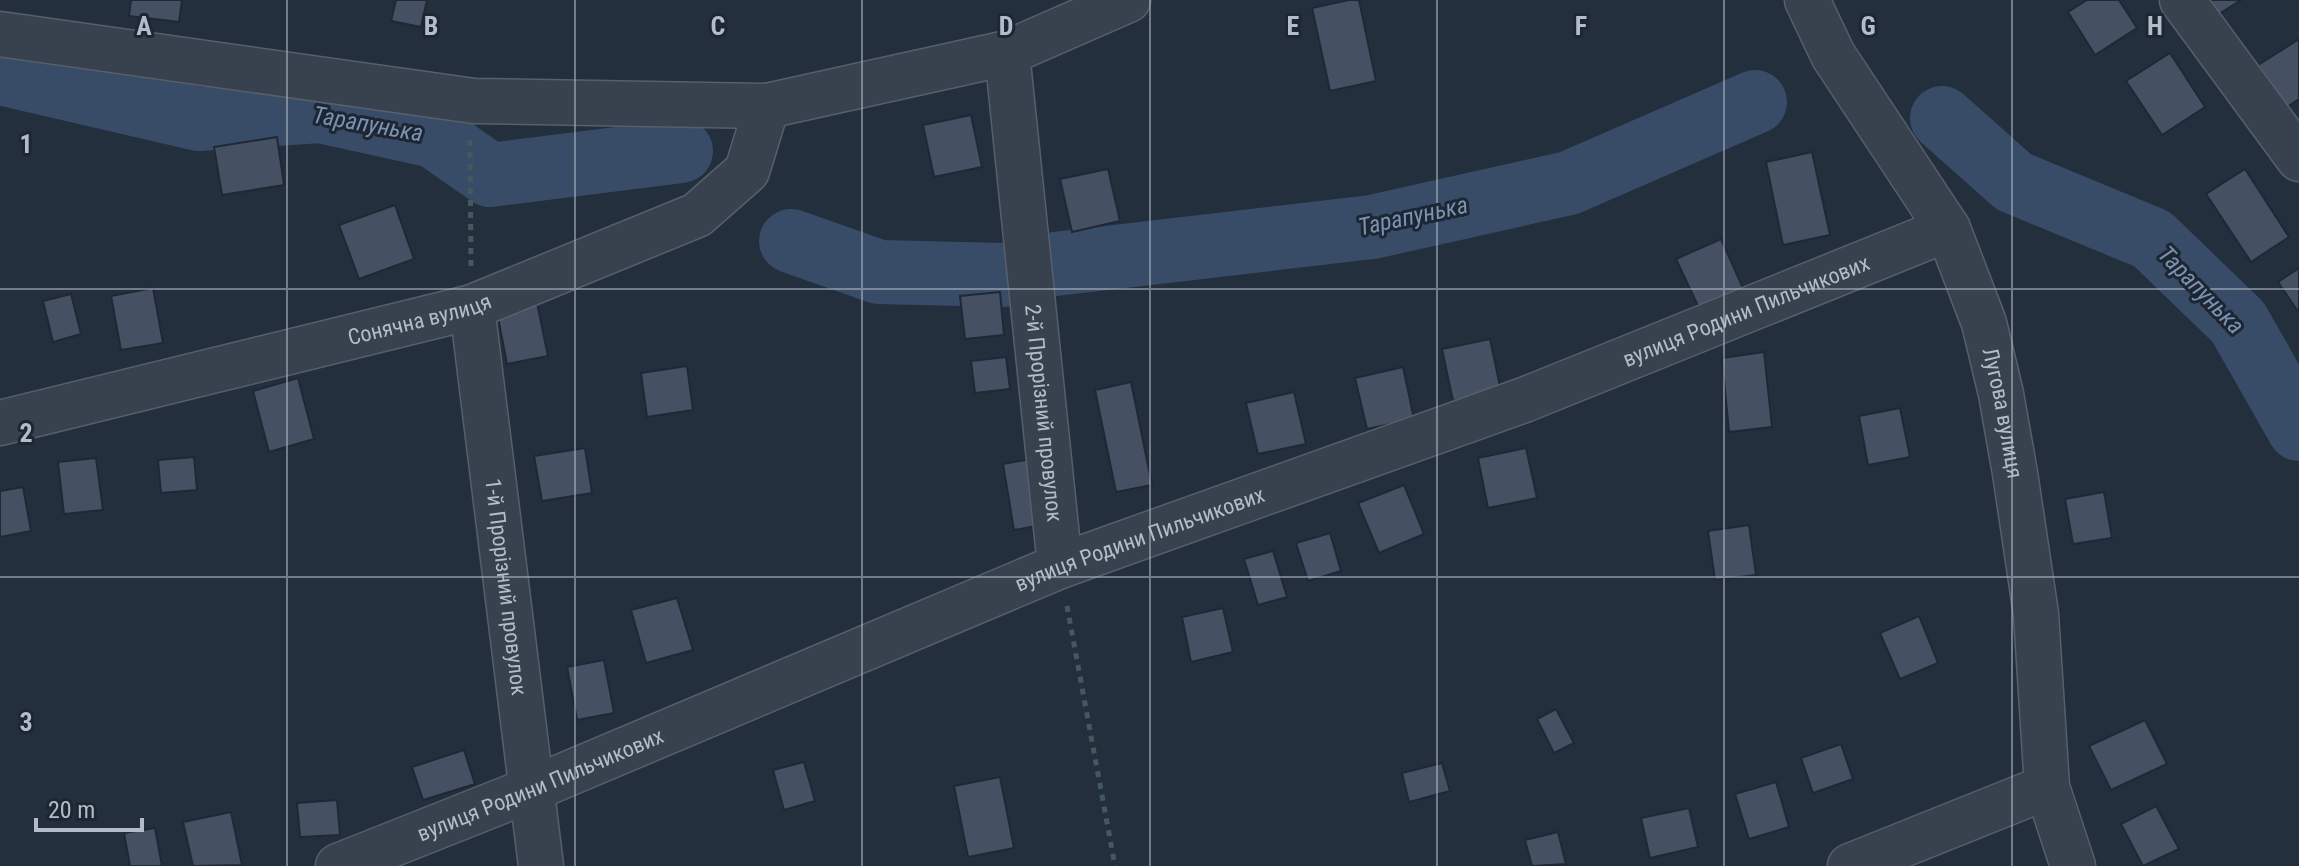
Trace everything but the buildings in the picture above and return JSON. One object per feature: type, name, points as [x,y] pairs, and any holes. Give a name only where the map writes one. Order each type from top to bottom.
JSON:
[{"type":"street","points":[[0,34],[474,101],[767,106],[1007,53],[1128,0]]},
{"type":"street","name":"Лугова вулиця","points":[[1807,0],[1833,55],[1948,229],[1984,323],[2001,394],[2036,614],[2047,787],[2073,866]]},
{"type":"street","points":[[2182,0],[2299,159]]},
{"type":"street","name":"2-й Прорізний провулок","points":[[1007,53],[1060,566]]},
{"type":"street","name":"Сонячна вулиця","points":[[0,423],[472,307],[697,215],[747,171],[767,106]]},
{"type":"street","name":"вулиця Родини Пильчикових","points":[[338,866],[532,789],[1060,566],[1524,400],[1948,229]]},
{"type":"street","name":"1-й Прорізний провулок","points":[[472,307],[541,866]]},
{"type":"street","points":[[1850,866],[2047,787]]},
{"type":"path","points":[[470,145],[472,307]]},
{"type":"path","points":[[1060,566],[1115,866]]},
{"type":"waterway","name":"Тарапунька","points":[[0,73],[199,119],[320,111],[434,136],[490,175],[681,151]]},
{"type":"waterway","name":"Тарапунька","points":[[1055,264],[1372,227],[1569,183],[1755,102]]},
{"type":"waterway","name":"Тарапунька","points":[[1942,118],[2014,182],[2152,239],[2238,322],[2299,429]]},
{"type":"waterway","name":"Тарапунька","points":[[791,241],[879,272],[1004,275]]}]
